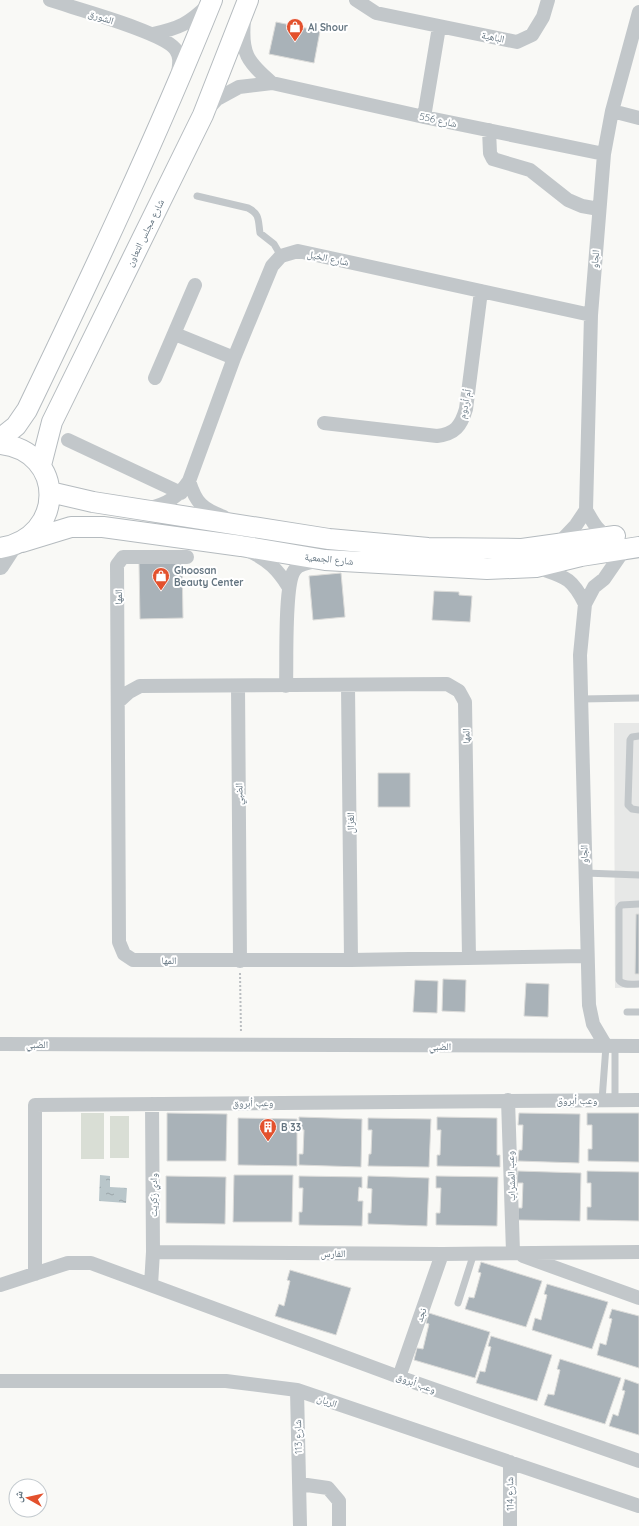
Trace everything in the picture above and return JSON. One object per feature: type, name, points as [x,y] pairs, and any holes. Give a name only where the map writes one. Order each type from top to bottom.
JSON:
[{"type":"main road","points":[[0,439],[16,426],[27,410],[106,245],[174,94],[212,0]]},
{"type":"main road","name":"شارع مجلس التعاون","points":[[40,465],[52,422],[203,115],[247,4]]},
{"type":"main road","points":[[0,444],[12,445],[28,452],[40,465],[47,478],[50,492],[49,508],[43,522],[34,534],[12,545]]},
{"type":"main road","name":"شارع الجمعية","points":[[50,492],[92,502],[329,539],[428,548],[522,549],[557,545],[628,541]]},
{"type":"main road","name":"شارع الجمعية","points":[[12,545],[71,527],[103,527],[241,546],[325,560],[487,569],[536,566],[628,541]]},
{"type":"street","name":"الشورق","points":[[50,0],[153,34],[175,48],[180,61],[174,94]]},
{"type":"street","points":[[153,34],[177,28],[196,16],[212,0]]},
{"type":"street","name":"الباهية","points":[[356,0],[376,13],[517,42],[532,35],[544,17],[548,0]]},
{"type":"street","name":"شارع 556","points":[[247,4],[243,36],[245,50],[250,63],[272,83]]},
{"type":"street","name":"الجاو","points":[[586,510],[590,315],[604,154],[612,111],[639,12]]},
{"type":"street","points":[[424,117],[439,27]]},
{"type":"street","name":"شارع 556","points":[[203,115],[217,99],[227,92],[249,85],[272,83],[424,117],[604,154]]},
{"type":"street","points":[[612,111],[639,118]]},
{"type":"street","points":[[489,130],[490,157],[530,170],[568,200],[582,206],[599,210]]},
{"type":"street","name":"شارع الخيل","points":[[281,256],[298,251],[590,315]]},
{"type":"street","points":[[140,510],[162,506],[181,493],[189,481],[234,358],[272,266],[281,256]]},
{"type":"street","points":[[155,378],[195,285]]},
{"type":"street","name":"أم أردوم","points":[[324,423],[437,436],[446,435],[455,430],[462,423],[466,409],[481,292]]},
{"type":"street","points":[[175,334],[234,358]]},
{"type":"street","points":[[68,440],[181,493]]},
{"type":"street","points":[[189,481],[195,498],[208,511],[247,526]]},
{"type":"street","points":[[557,545],[576,525],[586,510],[595,525],[604,535],[628,541]]},
{"type":"street","name":"الجاو","points":[[611,1046],[596,1031],[590,1015],[586,956],[580,655],[585,604],[594,587],[604,579],[628,541]]},
{"type":"street","points":[[0,566],[12,545]]},
{"type":"street","points":[[241,546],[265,559],[278,570],[288,586]]},
{"type":"street","name":"المها","points":[[187,557],[123,557],[117,565],[119,942],[124,954],[133,960],[240,961],[586,956]]},
{"type":"street","points":[[286,686],[288,586],[294,570],[305,563],[325,560]]},
{"type":"street","points":[[536,566],[568,578],[577,587],[585,604]]},
{"type":"street","name":"المها","points":[[118,702],[129,692],[140,686],[348,686],[447,684],[459,691],[465,702],[469,958]]},
{"type":"street","name":"الضبي","points":[[238,686],[240,961]]},
{"type":"street","name":"الغزال","points":[[348,686],[351,960]]},
{"type":"street","name":"الضبي","points":[[0,1044],[241,1046],[639,1046]]},
{"type":"street","name":"وعب المشراب","points":[[508,1100],[513,1252]]},
{"type":"street","name":"وعب أبروق","points":[[35,1274],[35,1105],[639,1100]]},
{"type":"street","name":"وادي زكريت","points":[[151,1285],[154,1252],[152,1104]]},
{"type":"street","name":"الفارس","points":[[154,1252],[442,1254],[474,1252],[639,1252]]},
{"type":"street","name":"الفارس","points":[[513,1252],[639,1298]]},
{"type":"street","name":"نجد","points":[[399,1377],[442,1254]]},
{"type":"street","name":"وعب أبروق","points":[[0,1285],[68,1263],[91,1263],[399,1377],[639,1461]]},
{"type":"street","name":"الريان","points":[[0,1381],[226,1381],[297,1390],[639,1506]]},
{"type":"street","name":"شارع 113","points":[[297,1390],[300,1526]]},
{"type":"street","name":"شارع 114","points":[[510,1462],[510,1526]]},
{"type":"street","points":[[300,1484],[328,1488],[339,1500],[339,1526]]},
{"type":"lane","points":[[197,196],[248,208],[254,211],[259,218],[260,233],[274,244],[281,256]]},
{"type":"lane","points":[[582,699],[639,698]]},
{"type":"lane","points":[[639,736],[632,737],[630,740],[628,805],[632,809],[639,810]]},
{"type":"lane","points":[[584,873],[639,875]]},
{"type":"lane","points":[[639,904],[621,905],[619,908],[619,980],[621,983],[626,984],[639,984]]},
{"type":"lane","points":[[627,1012],[639,1012]]},
{"type":"lane","points":[[608,1100],[611,1046]]},
{"type":"lane","points":[[608,1100],[611,1046]]},
{"type":"lane","points":[[458,1304],[474,1252]]},
{"type":"path","points":[[240,961],[241,1046]]},
{"type":"shaded area","points":[[614,723],[639,723],[639,987],[615,988]]},
{"type":"shaded area","points":[[81,1113],[104,1113],[104,1159],[81,1159]]},
{"type":"shaded area","points":[[110,1116],[129,1116],[129,1158],[110,1158]]},
{"type":"water","points":[[100,1175],[110,1176],[110,1187],[127,1188],[126,1203],[99,1201]]},
{"type":"building","name":"Al Shour","points":[[276,22],[320,31],[314,63],[269,54]]},
{"type":"building","name":"Ghoosan Beauty Center","points":[[182,562],[183,618],[140,619],[139,563]]},
{"type":"building","points":[[341,573],[345,617],[313,620],[309,576]]},
{"type":"building","points":[[434,591],[459,592],[459,595],[472,596],[470,622],[432,620]]},
{"type":"building","points":[[378,773],[410,773],[410,807],[378,807]]},
{"type":"building","points":[[636,914],[639,914],[639,974],[635,974]]},
{"type":"building","points":[[443,979],[466,980],[465,1012],[442,1011]]},
{"type":"building","points":[[415,980],[438,981],[437,1013],[413,1012]]},
{"type":"building","points":[[526,983],[549,984],[548,1017],[524,1016]]},
{"type":"building","points":[[167,1113],[227,1114],[226,1161],[167,1161]]},
{"type":"building","points":[[519,1113],[580,1114],[579,1163],[518,1161],[519,1150],[522,1150],[523,1125],[518,1125]]},
{"type":"building","points":[[587,1113],[639,1113],[639,1162],[588,1161],[588,1149],[592,1149],[592,1125],[587,1125]]},
{"type":"building","points":[[299,1117],[362,1119],[361,1167],[299,1165],[299,1154],[303,1154],[304,1130],[299,1129]]},
{"type":"building","points":[[437,1117],[497,1118],[497,1155],[500,1155],[500,1167],[437,1166],[437,1155],[440,1155],[441,1130],[437,1130]]},
{"type":"building","name":"B 33","points":[[238,1118],[297,1119],[297,1166],[238,1165]]},
{"type":"building","points":[[368,1118],[431,1119],[429,1167],[368,1166],[369,1154],[371,1154],[372,1130],[368,1130]]},
{"type":"building","points":[[518,1171],[581,1173],[580,1221],[518,1220],[518,1208],[522,1208],[523,1183],[517,1183]]},
{"type":"building","points":[[587,1171],[639,1172],[639,1221],[587,1220],[587,1207],[591,1207],[591,1183],[587,1183]]},
{"type":"building","points":[[234,1175],[293,1175],[292,1222],[233,1222]]},
{"type":"building","points":[[166,1176],[226,1177],[225,1224],[166,1223]]},
{"type":"building","points":[[299,1176],[362,1177],[362,1188],[359,1187],[358,1201],[363,1201],[362,1226],[299,1225],[299,1212],[302,1212],[303,1188],[299,1188]]},
{"type":"building","points":[[368,1176],[429,1178],[427,1226],[368,1224],[368,1213],[371,1213],[372,1189],[367,1188]]},
{"type":"building","points":[[436,1176],[498,1177],[497,1226],[436,1225],[436,1213],[440,1213],[441,1188],[436,1188]]},
{"type":"building","points":[[481,1262],[542,1281],[526,1327],[465,1309],[469,1297],[474,1298],[481,1273],[478,1272]]},
{"type":"building","points":[[290,1270],[351,1288],[336,1335],[275,1316],[279,1304],[284,1306],[290,1281],[287,1280]]},
{"type":"building","points":[[547,1284],[608,1302],[592,1349],[532,1330],[535,1318],[541,1320],[547,1295],[544,1294]]},
{"type":"building","points":[[612,1309],[639,1316],[639,1368],[597,1355],[600,1343],[606,1345],[612,1319],[609,1318]]},
{"type":"building","points":[[429,1313],[490,1332],[475,1378],[414,1360],[417,1348],[423,1349],[429,1324],[426,1323]]},
{"type":"building","points":[[491,1336],[552,1355],[537,1401],[476,1383],[480,1371],[485,1372],[491,1347],[488,1346]]},
{"type":"building","points":[[560,1359],[621,1378],[605,1424],[544,1405],[548,1394],[554,1395],[560,1370],[557,1369]]},
{"type":"building","points":[[625,1379],[639,1384],[639,1435],[609,1426],[613,1414],[618,1416],[625,1391],[622,1390]]},
{"type":"place","name":"Al Shour","points":[[295,42]]},
{"type":"place","name":"Ghoosan Beauty Center","points":[[161,591]]},
{"type":"place","name":"B 33","points":[[268,1142]]}]
